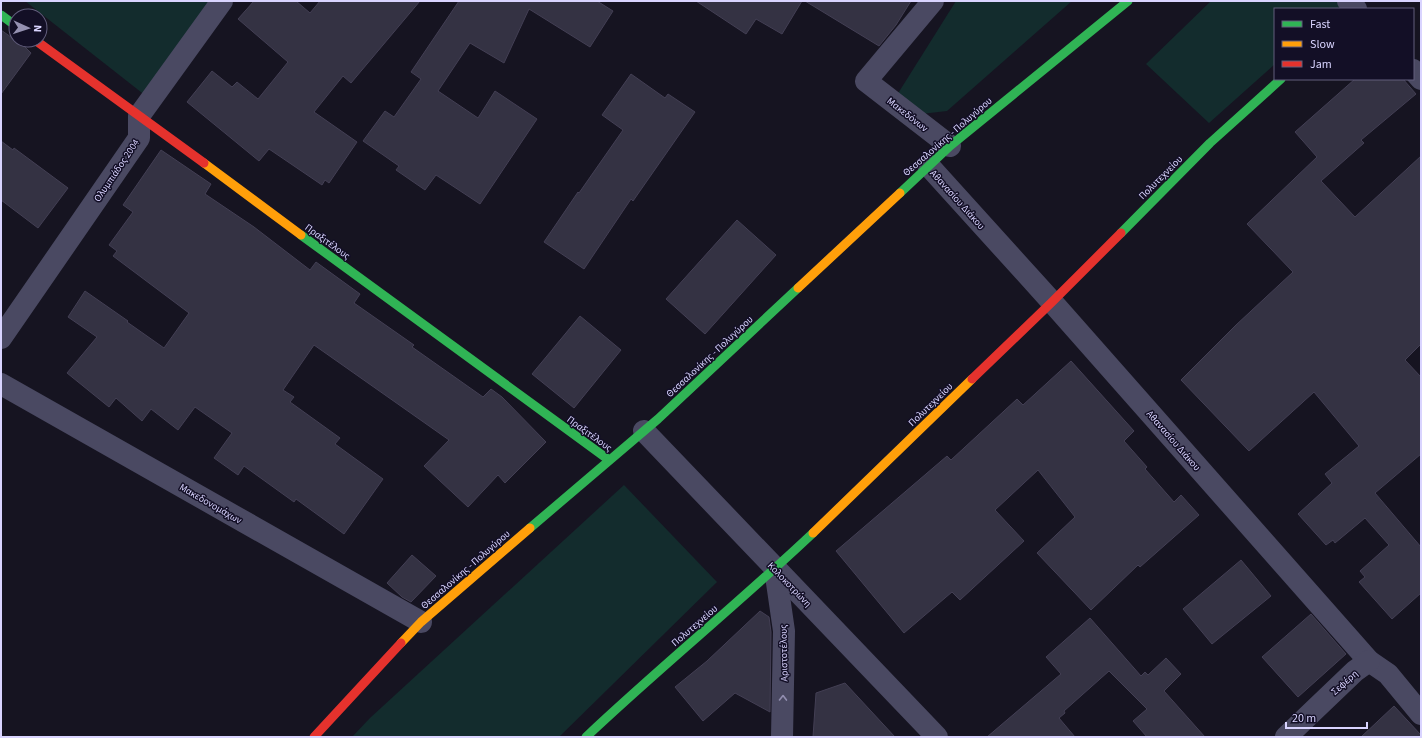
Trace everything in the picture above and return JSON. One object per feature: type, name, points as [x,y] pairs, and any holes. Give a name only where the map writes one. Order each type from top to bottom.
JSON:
[{"type":"street","points":[[140,116],[222,1]]},
{"type":"street","name":"Μακεδόνων","points":[[933,1],[866,81],[950,146]]},
{"type":"street","name":"Θεσσαλονίκης - Πολυγύρου","points":[[314,737],[420,622],[644,431],[928,165],[1128,1]]},
{"type":"street","name":"Πραξιτέλους","points":[[46,48],[609,460]]},
{"type":"street","points":[[1414,71],[1421,79]]},
{"type":"street","name":"Πολυτεχνείου","points":[[586,737],[629,696],[775,569],[1052,302],[1210,143],[1280,80]]},
{"type":"street","name":"Ολυμπιάδος 2004","points":[[1,338],[139,138],[140,116]]},
{"type":"street","name":"Αθανασίου Διάκου","points":[[928,165],[1052,302],[1369,661],[1388,674],[1421,714]]},
{"type":"street","name":"Μακεδονομάχων","points":[[1,384],[420,622]]},
{"type":"street","name":"Κολοκοτρώνη","points":[[644,431],[937,737]]},
{"type":"street","name":"Αριστοτέλους","points":[[775,569],[784,631],[782,737]]},
{"type":"street","name":"Σεφέρη","points":[[1286,737],[1355,672],[1369,661]]},
{"type":"green space","points":[[25,1],[212,1],[146,96],[48,19],[48,8],[34,8]]},
{"type":"green space","points":[[956,1],[1072,1],[947,111],[921,114],[897,95]]},
{"type":"green space","points":[[1211,1],[1341,1],[1343,3],[1338,8],[1274,8],[1274,65],[1209,123],[1146,64]]},
{"type":"green space","points":[[624,485],[717,582],[559,737],[352,737],[370,718]]},
{"type":"building","points":[[254,1],[296,1],[310,13],[320,1],[420,1],[351,83],[343,76],[314,112],[357,142],[329,183],[325,180],[322,185],[269,149],[259,161],[187,102],[212,71],[232,87],[237,82],[258,99],[288,62],[238,19]]},
{"type":"building","points":[[459,1],[597,1],[613,11],[590,47],[529,9],[504,63],[470,43],[438,91],[478,118],[495,91],[537,119],[480,204],[436,175],[425,190],[396,170],[399,166],[363,141],[385,111],[394,117],[421,79],[411,72]]},
{"type":"building","points":[[696,1],[802,1],[782,34],[756,19],[746,34]]},
{"type":"building","points":[[805,1],[911,1],[896,25],[879,46]]},
{"type":"building","points":[[1,30],[8,35],[8,48],[26,48],[31,53],[1,94]]},
{"type":"building","points":[[631,74],[665,98],[668,94],[695,112],[633,201],[631,199],[584,269],[544,242],[623,130],[602,115]]},
{"type":"building","points":[[1354,80],[1404,80],[1416,94],[1361,140],[1364,143],[1321,181],[1355,217],[1421,156],[1421,344],[1405,360],[1421,377],[1421,454],[1375,493],[1421,547],[1421,593],[1392,619],[1359,582],[1365,577],[1360,571],[1389,545],[1365,518],[1335,543],[1333,540],[1326,545],[1298,514],[1332,483],[1325,474],[1359,446],[1314,392],[1249,451],[1181,380],[1236,325],[1293,272],[1247,224],[1317,157],[1295,132]]},
{"type":"building","points":[[1,141],[13,150],[14,148],[68,188],[38,228],[1,200]]},
{"type":"building","points":[[161,150],[211,184],[205,194],[254,227],[310,270],[316,262],[360,294],[354,303],[414,345],[412,347],[483,397],[491,389],[502,397],[546,442],[505,483],[498,475],[468,507],[424,466],[449,440],[314,345],[283,390],[294,397],[290,402],[340,438],[335,444],[383,479],[344,534],[296,499],[294,502],[244,466],[238,475],[214,458],[232,433],[195,407],[178,430],[151,409],[142,421],[116,398],[109,407],[67,373],[97,337],[68,317],[85,291],[164,348],[189,313],[113,256],[117,251],[109,245],[133,212],[123,205]]},
{"type":"building","points":[[737,220],[776,255],[705,334],[666,299]]},
{"type":"building","points":[[580,316],[621,350],[574,408],[532,374]]},
{"type":"building","points":[[1071,361],[1134,431],[1124,441],[1147,467],[1145,469],[1174,502],[1181,495],[1199,515],[1140,567],[1138,565],[1091,610],[1037,553],[1075,517],[1038,470],[995,510],[1024,541],[960,600],[952,592],[904,633],[836,551],[947,456],[951,460],[1017,399],[1023,405]]},
{"type":"building","points":[[412,555],[436,576],[411,602],[402,597],[387,583]]},
{"type":"building","points":[[1241,560],[1271,596],[1212,644],[1183,609]]},
{"type":"building","points":[[760,611],[769,617],[771,632],[770,712],[735,693],[703,721],[675,687],[707,661]]},
{"type":"building","points":[[1311,614],[1346,654],[1298,697],[1262,657]]},
{"type":"building","points":[[1090,618],[1141,676],[1145,672],[1148,675],[1166,658],[1181,674],[1164,691],[1205,737],[1147,737],[1133,721],[1147,709],[1109,671],[1064,711],[1065,713],[1059,718],[1075,737],[987,737],[1061,674],[1046,657]]},
{"type":"building","points":[[845,683],[895,737],[813,737],[816,693]]},
{"type":"building","points":[[1394,706],[1421,735],[1421,737],[1361,737]]},
{"type":"traffic: fast","points":[[900,193],[950,146],[1128,1]]},
{"type":"traffic: fast","points":[[1,15],[8,20]]},
{"type":"traffic: fast","points":[[1121,233],[1210,143],[1280,80]]},
{"type":"traffic: fast","points":[[301,235],[609,460]]},
{"type":"traffic: fast","points":[[530,528],[658,419],[798,288]]},
{"type":"traffic: fast","points":[[586,737],[642,685],[757,585],[813,533]]},
{"type":"traffic: slow","points":[[204,163],[301,235]]},
{"type":"traffic: slow","points":[[798,288],[900,193]]},
{"type":"traffic: slow","points":[[813,533],[972,379]]},
{"type":"traffic: slow","points":[[401,643],[421,622],[530,528]]},
{"type":"traffic: jam","points":[[46,48],[204,163]]},
{"type":"traffic: jam","points":[[972,379],[1121,233]]},
{"type":"traffic: jam","points":[[314,737],[401,643]]}]
